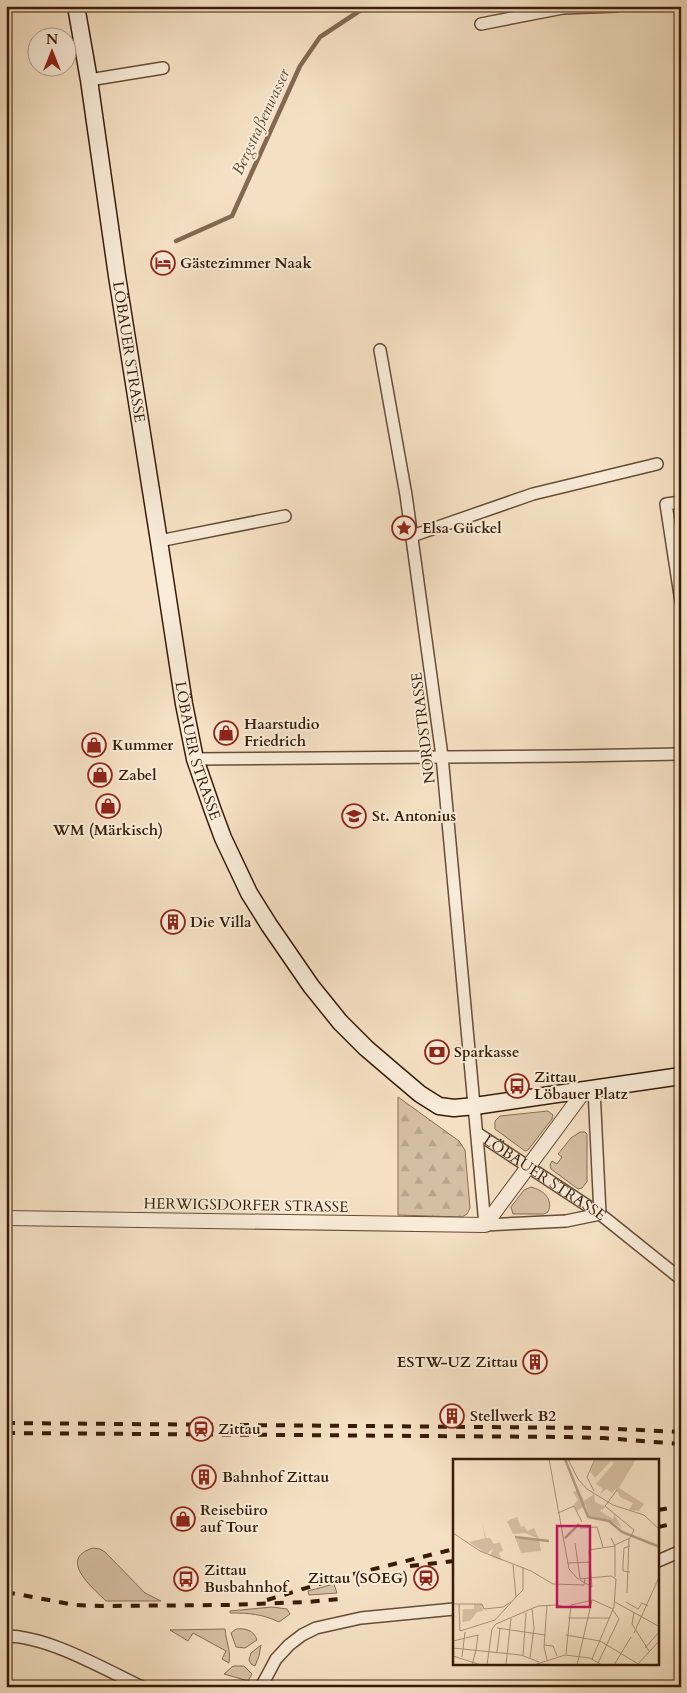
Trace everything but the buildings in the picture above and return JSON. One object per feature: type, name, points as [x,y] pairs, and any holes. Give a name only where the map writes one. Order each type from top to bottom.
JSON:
[{"type":"main road","name":"LÖBAUER STRASSE","points":[[76,6],[89,80],[117,276],[184,704],[195,759],[223,838],[249,893],[269,925],[311,986],[340,1022],[366,1048],[420,1094],[439,1106],[454,1108],[475,1106]]},
{"type":"main road","points":[[475,1106],[681,1076]]},
{"type":"street","points":[[481,24],[563,8],[617,6]]},
{"type":"street","points":[[89,80],[163,68]]},
{"type":"street","name":"NORDSTRASSE","points":[[380,350],[406,495],[442,756],[475,1106]]},
{"type":"street","points":[[412,536],[533,494],[656,464]]},
{"type":"street","points":[[681,502],[666,504],[681,602]]},
{"type":"street","points":[[160,542],[285,516]]},
{"type":"street","points":[[195,759],[681,754]]},
{"type":"street","points":[[485,1225],[527,1167],[589,1090]]},
{"type":"street","points":[[485,1225],[566,1221],[600,1214],[589,1090]]},
{"type":"street","name":"LÖBAUER STRASSE","points":[[475,1106],[477,1133],[600,1214],[681,1279]]},
{"type":"street","points":[[477,1133],[485,1225]]},
{"type":"street","name":"HERWIGSDORFER STRASSE","points":[[6,1218],[485,1225]]},
{"type":"street","points":[[660,1560],[681,1551]]},
{"type":"street","points":[[261,1687],[276,1659],[289,1645],[316,1628],[361,1618],[453,1609]]},
{"type":"street","points":[[6,1636],[34,1639],[55,1646],[142,1687]]},
{"type":"green space","points":[[398,1097],[459,1141],[465,1150],[470,1208],[467,1214],[462,1217],[398,1215]]},
{"type":"green space","points":[[548,1111],[553,1115],[552,1119],[528,1150],[525,1151],[495,1129],[495,1121],[500,1116]]},
{"type":"green space","points":[[580,1132],[587,1134],[587,1182],[582,1188],[578,1189],[551,1169],[550,1165],[552,1161],[557,1164],[562,1157],[558,1154],[571,1138]]},
{"type":"green space","points":[[531,1187],[540,1190],[546,1196],[550,1203],[548,1212],[544,1214],[513,1214],[511,1207],[524,1190]]},
{"type":"green space","points":[[93,1548],[105,1552],[145,1593],[161,1601],[106,1601],[81,1574],[78,1566],[78,1559],[83,1553]]},
{"type":"green space","points":[[334,1584],[337,1593],[309,1595],[308,1591]]},
{"type":"green space","points":[[272,1607],[287,1609],[290,1614],[279,1622],[267,1617],[244,1613],[230,1613],[230,1611]]},
{"type":"green space","points":[[225,1629],[229,1663],[222,1659],[226,1651],[193,1633],[188,1641],[170,1630]]},
{"type":"green space","points":[[236,1629],[249,1630],[257,1640],[245,1648],[236,1647],[231,1633]]},
{"type":"green space","points":[[261,1645],[255,1666],[249,1660],[251,1653]]},
{"type":"green space","points":[[233,1666],[244,1666],[252,1674],[248,1681],[224,1674]]},
{"type":"waterway","name":"Bergstraßenwasser","points":[[176,241],[232,216],[300,66],[320,37],[367,6]]},
{"type":"railway","points":[[6,1423],[598,1428],[681,1432]]},
{"type":"railway","points":[[6,1433],[568,1437],[681,1444]]},
{"type":"railway","points":[[660,1510],[681,1506]]},
{"type":"railway","points":[[660,1527],[681,1522]]},
{"type":"railway","points":[[267,1600],[342,1577],[453,1549]]},
{"type":"railway","points":[[410,1566],[453,1561]]},
{"type":"railway","points":[[6,1592],[75,1605],[101,1606],[227,1605],[340,1599]]},
{"type":"place","name":"Gästezimmer Naak","points":[[163,263]]},
{"type":"place","name":"Elsa Gückel","points":[[404,528]]},
{"type":"place","name":"Haarstudio Friedrich","points":[[226,733]]},
{"type":"place","name":"Kummer","points":[[94,745]]},
{"type":"place","name":"Zabel","points":[[100,775]]},
{"type":"place","name":"WM (Märkisch)","points":[[108,806]]},
{"type":"place","name":"St. Antonius","points":[[354,816]]},
{"type":"place","name":"Die Villa","points":[[173,922]]},
{"type":"place","name":"Sparkasse","points":[[437,1052]]},
{"type":"place","name":"Zittau Löbauer Platz","points":[[517,1086]]},
{"type":"place","name":"ESTW-UZ Zittau","points":[[535,1362]]},
{"type":"place","name":"Stellwerk B2","points":[[452,1416]]},
{"type":"place","name":"Zittau","points":[[201,1429]]},
{"type":"place","name":"Bahnhof Zittau","points":[[204,1477]]},
{"type":"place","name":"Reisebüro auf Tour","points":[[183,1519]]},
{"type":"place","name":"Zittau (SOEG)","points":[[426,1578]]},
{"type":"place","name":"Zittau Busbahnhof","points":[[186,1579]]}]
